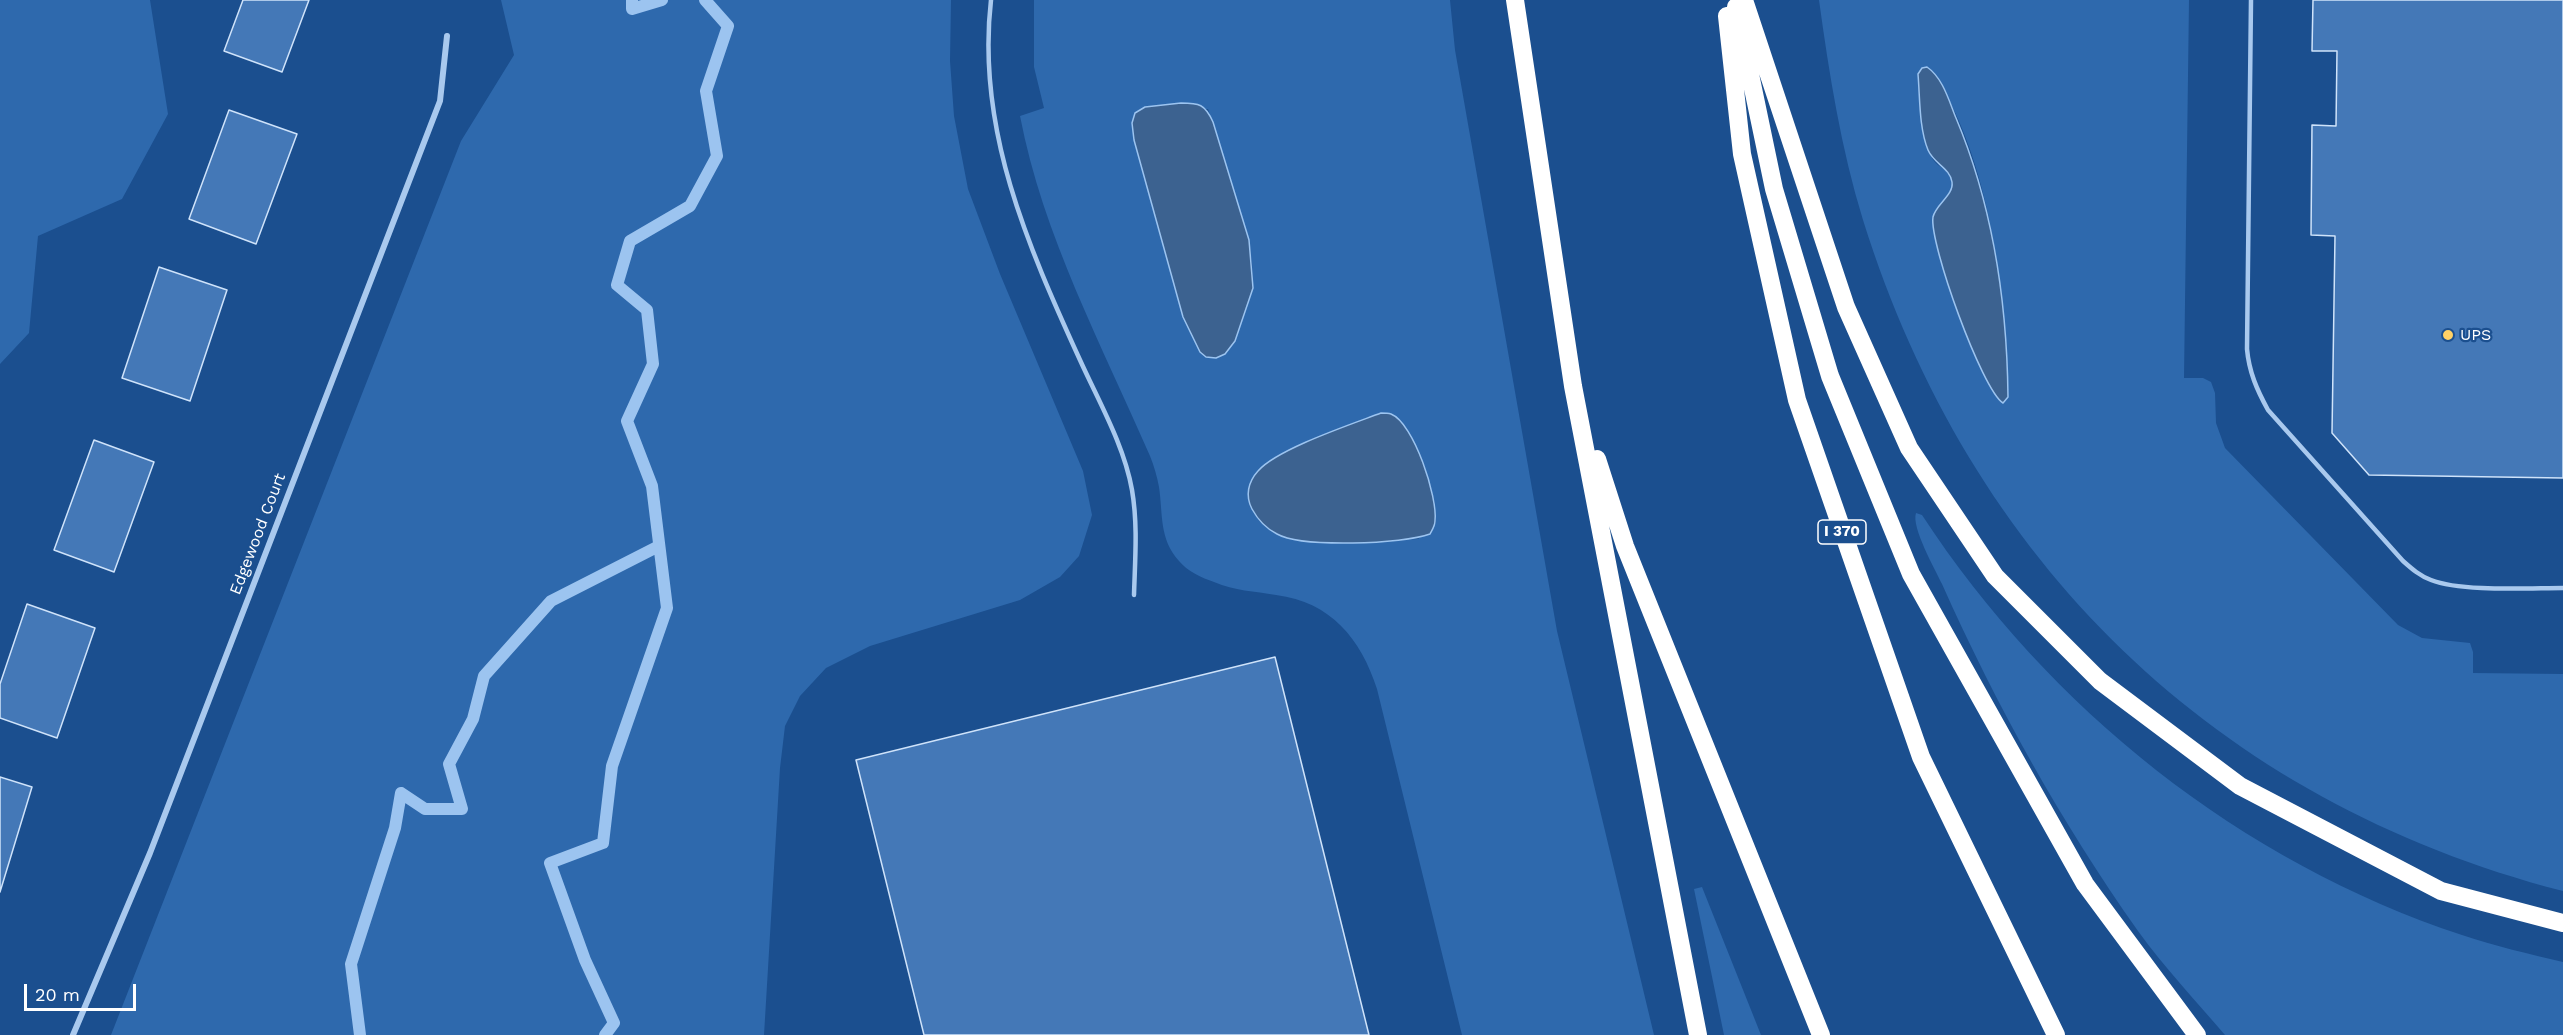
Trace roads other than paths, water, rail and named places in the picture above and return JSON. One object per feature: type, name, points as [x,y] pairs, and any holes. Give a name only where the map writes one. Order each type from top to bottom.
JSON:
[{"type":"highway","points":[[1515,0],[1574,386],[1698,1035]]},
{"type":"highway","name":"I 370","points":[[1726,0],[1742,154],[1797,400],[1921,757],[2056,1035]]},
{"type":"highway","points":[[1734,0],[1774,189],[1830,376],[1911,574],[2085,884],[2197,1035]]},
{"type":"highway","points":[[1744,0],[1846,307],[1909,448],[1995,576],[2100,681],[2240,786],[2441,891],[2563,923]]},
{"type":"highway","points":[[1574,386],[1626,546],[1821,1035]]},
{"type":"street","name":"Edgewood Court","points":[[73,1035],[150,853],[440,101],[447,36]]},
{"type":"lane","points":[[991,0],[990,85],[998,143],[1013,200],[1057,309],[1122,452],[1132,490],[1136,538],[1134,595]]},
{"type":"lane","points":[[2251,0],[2247,350],[2249,366],[2261,397],[2276,419],[2403,561],[2415,571],[2443,584],[2460,586],[2563,588]]},
{"type":"waterway","points":[[632,0],[632,9],[662,0]]},
{"type":"waterway","points":[[605,1035],[614,1023],[585,960],[550,863],[603,843],[612,766],[667,608],[652,486],[627,421],[653,364],[647,310],[617,285],[630,241],[690,206],[717,156],[706,91],[728,26],[705,0]]},
{"type":"waterway","points":[[360,1035],[351,964],[395,828],[401,793],[425,809],[462,809],[449,764],[473,719],[484,676],[551,601],[657,547]]},
{"type":"place","name":"UPS","points":[[2448,335]]}]
